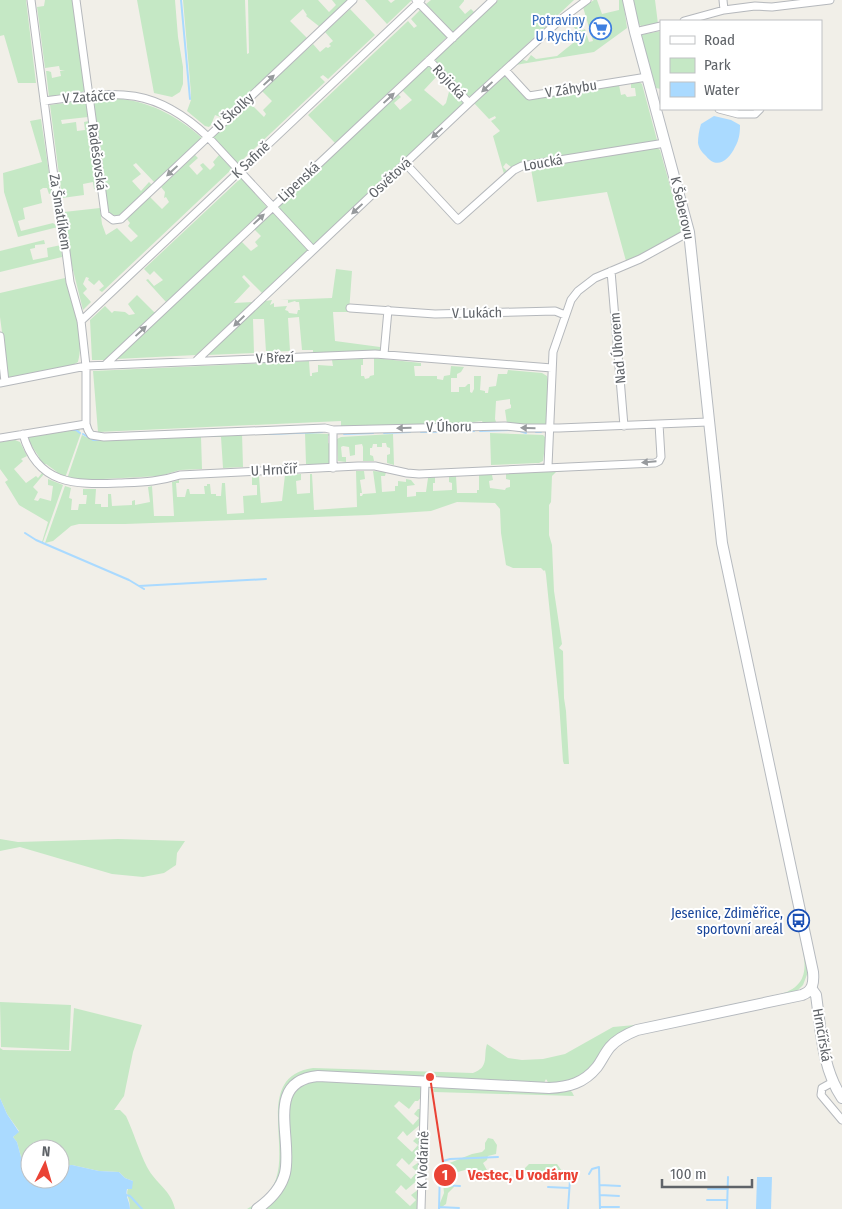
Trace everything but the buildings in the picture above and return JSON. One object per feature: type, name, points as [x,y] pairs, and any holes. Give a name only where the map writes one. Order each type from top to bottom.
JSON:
[{"type":"street","name":"Za Šmatlíkem","points":[[31,0],[70,282],[81,321],[86,366],[86,424]]},
{"type":"street","name":"Radešovská","points":[[76,0],[105,214],[113,220]]},
{"type":"street","name":"U Školky","points":[[113,220],[121,219],[353,0]]},
{"type":"street","name":"Lipenská","points":[[106,364],[493,0]]},
{"type":"street","name":"Osvětová","points":[[197,360],[469,103],[560,20],[587,0]]},
{"type":"street","name":"K Šeberovu","points":[[628,0],[647,76],[657,97],[665,143],[689,232],[722,543],[813,972],[812,988]]},
{"type":"street","points":[[723,0],[724,10]]},
{"type":"street","points":[[688,20],[724,10],[830,0]]},
{"type":"street","points":[[419,1],[452,38]]},
{"type":"street","name":"K Safině","points":[[81,321],[419,1]]},
{"type":"street","points":[[635,32],[660,26]]},
{"type":"street","name":"Rojická","points":[[429,60],[469,103]]},
{"type":"street","name":"V Záhybu","points":[[505,70],[529,96],[647,76]]},
{"type":"street","name":"V Zatáčce","points":[[44,101],[105,93],[149,99],[174,110],[191,121],[208,137],[313,250]]},
{"type":"street","points":[[724,110],[748,115],[755,114],[759,110]]},
{"type":"street","name":"Loucká","points":[[405,163],[458,220],[514,170],[522,166],[665,143]]},
{"type":"street","points":[[548,466],[553,352],[571,300],[587,283],[640,259],[689,232]]},
{"type":"street","name":"Nad Úhorem","points":[[611,271],[624,426]]},
{"type":"street","name":"V Lukách","points":[[350,308],[435,314],[554,311],[565,315]]},
{"type":"street","points":[[384,354],[388,310]]},
{"type":"street","points":[[0,336],[3,382]]},
{"type":"street","name":"V Březí","points":[[3,382],[106,364],[384,354],[442,361],[552,368]]},
{"type":"street","name":"V Úhoru","points":[[86,424],[91,434],[104,437],[325,428],[333,430],[505,426],[550,428],[708,422]]},
{"type":"street","points":[[0,438],[86,424]]},
{"type":"street","name":"U Hrnčíř","points":[[23,434],[30,454],[51,475],[66,482],[89,485],[160,481],[180,475],[375,466],[419,474],[548,466],[655,463],[661,458],[659,424]]},
{"type":"street","points":[[333,430],[333,468]]},
{"type":"street","points":[[257,1209],[268,1201],[281,1184],[285,1172],[285,1104],[288,1093],[295,1082],[304,1078],[318,1076],[549,1088],[566,1087],[580,1082],[590,1075],[610,1046],[637,1030],[802,995],[812,988]]},
{"type":"street","name":"Hrnčířská","points":[[812,988],[815,993],[826,1061],[833,1082],[842,1098]]},
{"type":"street","name":"K Vodárně","points":[[421,1209],[425,1081]]},
{"type":"street","points":[[833,1082],[822,1088],[821,1094],[842,1120]]},
{"type":"green space","points":[[0,0],[26,0],[36,83],[18,83],[4,35],[0,36]]},
{"type":"green space","points":[[45,0],[73,0],[84,87],[82,93],[49,97],[46,71],[51,71],[48,72],[51,72],[52,78],[61,76],[60,71],[65,70],[60,70],[59,66],[45,68],[37,7],[44,6]]},
{"type":"green space","points":[[137,0],[175,0],[183,67],[183,84],[180,92],[172,97],[154,93]]},
{"type":"green space","points":[[183,0],[245,0],[247,54],[249,53],[248,0],[318,0],[329,12],[336,5],[332,0],[349,0],[320,27],[306,16],[303,9],[290,21],[308,39],[223,118],[215,115],[209,127],[205,126],[187,111],[191,100],[191,93]]},
{"type":"green space","points":[[365,0],[388,0],[391,3],[395,0],[412,0],[387,24]]},
{"type":"green space","points":[[431,0],[464,0],[459,7],[465,14],[471,9],[474,12],[453,32],[426,4]]},
{"type":"green space","points":[[498,0],[574,0],[472,96],[468,96],[435,59]]},
{"type":"green space","points":[[597,0],[602,14],[619,10],[619,0],[623,0],[627,28],[594,52],[515,65],[521,59],[527,61],[531,55],[536,59],[557,56],[578,39],[574,34],[577,31],[572,25],[577,19],[581,31],[585,29],[589,42],[593,41],[583,7]]},
{"type":"green space","points":[[633,0],[655,0],[658,24],[641,26],[638,24]]},
{"type":"green space","points":[[350,9],[375,35],[328,79],[323,75],[320,77],[325,82],[237,165],[212,138],[250,103],[264,117],[266,114],[263,110],[272,101],[262,91],[313,44],[320,52],[326,47],[331,46],[329,44],[333,41],[325,32]]},
{"type":"green space","points":[[421,9],[447,37],[335,143],[308,115],[408,21],[414,28],[417,26],[411,19]]},
{"type":"green space","points":[[660,31],[660,89],[656,88],[640,35]]},
{"type":"green space","points":[[428,65],[438,75],[424,90],[443,106],[446,103],[450,88],[464,103],[313,245],[277,207],[398,94],[401,97],[394,103],[400,110],[412,100],[402,90]]},
{"type":"green space","points":[[504,75],[527,99],[619,85],[621,95],[625,94],[627,97],[636,96],[635,88],[631,88],[631,83],[639,82],[642,84],[657,140],[521,163],[511,167],[506,163],[503,167],[507,171],[504,174],[493,136],[500,131],[491,121],[496,118],[495,116],[489,119],[474,103]]},
{"type":"green space","points":[[114,98],[139,102],[161,110],[182,122],[202,138],[155,183],[136,163],[133,165],[141,174],[132,181],[141,191],[149,182],[152,185],[119,217],[108,213],[93,99]]},
{"type":"green space","points":[[86,100],[88,117],[61,120],[62,124],[76,122],[77,131],[85,130],[84,122],[89,121],[97,188],[94,189],[93,182],[83,184],[84,195],[62,198],[50,105]]},
{"type":"green space","points":[[41,119],[52,193],[49,194],[47,188],[40,190],[42,203],[23,208],[25,219],[18,221],[21,231],[53,223],[58,227],[18,237],[4,192],[3,173],[42,162],[30,121]]},
{"type":"green space","points":[[657,148],[660,150],[682,229],[681,232],[660,245],[626,261],[607,192],[537,202],[531,169]]},
{"type":"green space","points":[[195,155],[198,158],[189,166],[197,175],[203,169],[200,165],[203,163],[210,170],[215,165],[213,162],[219,155],[232,169],[102,292],[99,290],[104,286],[99,280],[94,285],[86,277],[83,284],[87,289],[83,293],[91,302],[83,310],[71,262],[64,212],[100,208],[102,224],[106,235],[117,228],[131,242],[138,236],[128,226],[130,223],[127,219],[150,197],[162,209],[169,202],[166,197],[164,198],[165,192],[161,187]]},
{"type":"green space","points":[[241,178],[267,207],[166,302],[146,280],[148,279],[154,286],[163,280],[154,271],[150,275],[144,269]]},
{"type":"green space","points":[[272,212],[308,250],[262,293],[244,275],[242,277],[250,286],[234,303],[253,302],[196,355],[116,359],[241,241],[251,251],[258,246],[255,242],[261,236],[254,229]]},
{"type":"green space","points":[[44,240],[45,244],[35,245],[35,248],[30,249],[33,260],[48,257],[47,248],[61,245],[62,257],[0,272],[0,251]]},
{"type":"green space","points":[[336,269],[352,271],[349,312],[333,312],[335,341],[380,347],[381,351],[313,355],[313,350],[302,350],[299,317],[288,318],[290,351],[266,352],[264,319],[253,319],[254,353],[207,355],[265,301],[272,300],[270,305],[274,303],[274,307],[287,306],[285,310],[289,313],[297,314],[298,310],[300,310],[299,302],[288,303],[288,300],[280,300],[332,298]]},
{"type":"green space","points":[[65,278],[79,330],[80,352],[78,362],[71,366],[8,378],[0,317],[0,293]]},
{"type":"green space","points":[[137,295],[156,312],[105,360],[92,360],[90,320],[105,306],[112,313],[114,311],[125,312],[129,315],[135,314],[128,304]]},
{"type":"green space","points":[[374,358],[421,363],[421,366],[414,366],[415,376],[437,376],[437,379],[443,380],[444,376],[450,375],[451,366],[464,367],[457,374],[457,378],[451,378],[451,392],[459,392],[459,387],[465,387],[470,384],[470,392],[472,393],[474,389],[474,376],[481,376],[480,390],[488,393],[489,387],[496,386],[498,374],[507,374],[508,370],[542,373],[547,376],[548,382],[550,382],[548,422],[534,427],[507,424],[505,410],[511,408],[510,399],[496,401],[495,419],[497,425],[484,425],[482,421],[466,423],[464,426],[447,426],[445,423],[442,426],[430,427],[428,424],[425,424],[425,427],[408,426],[412,424],[362,426],[361,428],[343,429],[335,426],[341,426],[341,421],[98,432],[93,371],[309,361],[310,376],[312,376],[312,373],[318,372],[318,365],[333,366],[332,360],[363,359],[361,376],[364,376],[365,379],[374,375]]},
{"type":"green space","points":[[78,429],[81,433],[65,478],[57,474],[46,464],[44,465],[29,443],[29,437],[35,437],[35,435]]},
{"type":"green space","points":[[242,433],[243,467],[223,468],[221,437],[201,437],[202,469],[180,470],[160,476],[103,479],[103,481],[89,482],[89,480],[67,479],[82,435],[100,440]]},
{"type":"green space","points":[[305,433],[330,435],[328,436],[328,443],[330,444],[329,463],[313,466],[313,464],[306,464]]},
{"type":"green space","points":[[490,433],[543,435],[546,438],[543,461],[539,463],[491,465]]},
{"type":"green space","points":[[393,434],[394,465],[387,463],[387,455],[390,454],[390,448],[387,447],[386,443],[382,443],[382,447],[377,447],[377,444],[373,444],[372,448],[370,448],[370,455],[373,456],[374,461],[363,461],[362,444],[355,445],[355,455],[350,456],[349,447],[341,447],[342,457],[346,457],[346,462],[338,461],[337,439],[341,437]]},
{"type":"green space","points":[[15,440],[20,442],[27,456],[21,459],[23,461],[14,469],[26,483],[36,476],[38,478],[42,473],[44,474],[33,487],[38,492],[34,500],[38,501],[40,498],[51,501],[53,486],[48,485],[48,479],[63,485],[43,542],[48,522],[19,505],[5,482],[8,480],[0,469],[0,442]]},
{"type":"green space","points":[[564,469],[564,471],[556,472],[552,476],[551,502],[549,505],[549,535],[552,545],[554,591],[562,644],[559,648],[563,651],[569,764],[564,764],[563,761],[559,702],[545,570],[541,568],[513,568],[506,565],[501,533],[500,509],[495,503],[457,502],[431,511],[369,515],[79,524],[71,526],[53,541],[45,543],[65,486],[71,488],[69,498],[72,499],[71,510],[78,510],[79,504],[86,504],[87,495],[83,495],[83,489],[96,489],[95,504],[101,504],[101,507],[108,507],[108,494],[111,494],[112,506],[132,505],[132,501],[135,500],[135,505],[150,502],[148,487],[152,486],[154,516],[174,516],[172,482],[179,480],[179,483],[176,483],[177,497],[185,497],[187,489],[189,489],[190,494],[205,494],[204,486],[207,486],[207,484],[210,484],[211,494],[221,496],[222,483],[225,483],[227,514],[244,513],[243,496],[257,495],[257,485],[252,485],[252,476],[259,476],[261,503],[282,501],[285,475],[301,474],[301,480],[296,481],[297,494],[310,493],[310,474],[312,474],[314,510],[357,507],[356,471],[364,471],[365,479],[360,480],[362,493],[360,493],[360,496],[376,493],[373,471],[386,472],[385,476],[381,476],[382,492],[395,491],[398,481],[406,482],[406,479],[411,480],[415,485],[407,486],[407,497],[416,496],[416,492],[426,492],[428,478],[435,477],[433,491],[452,490],[452,483],[449,482],[449,477],[456,476],[457,493],[477,493],[477,490],[479,490],[479,475],[492,475],[493,480],[489,481],[490,488],[505,490],[510,487],[510,480],[506,479],[506,474]]},
{"type":"green space","points":[[0,839],[18,842],[118,839],[185,841],[177,853],[176,865],[164,873],[143,877],[112,874],[20,847],[0,851]]},
{"type":"green space","points":[[801,927],[808,972],[803,985],[796,992],[637,1027],[575,1080],[549,1084],[546,1079],[544,1083],[438,1076],[310,1073],[297,1077],[288,1084],[280,1104],[282,1167],[278,1181],[267,1196],[253,1209],[247,1209],[264,1196],[276,1179],[279,1164],[278,1113],[280,1097],[285,1084],[296,1074],[313,1068],[473,1073],[482,1068],[484,1064],[487,1044],[508,1058],[522,1060],[543,1059],[565,1054],[613,1027],[635,1025],[781,994],[792,989],[803,976],[804,958],[798,928]]},
{"type":"green space","points":[[0,1002],[71,1005],[69,1050],[1,1047]]},
{"type":"green space","points":[[74,1008],[142,1025],[133,1052],[124,1096],[114,1110],[120,1110],[126,1116],[147,1167],[167,1192],[175,1209],[130,1209],[127,1192],[133,1181],[125,1178],[119,1172],[99,1171],[70,1165],[70,1139],[20,1139],[20,1153],[17,1142],[13,1137],[19,1131],[7,1114],[0,1098],[0,1048],[3,1050],[71,1051]]},
{"type":"green space","points":[[312,1080],[418,1086],[422,1089],[422,1096],[409,1109],[399,1101],[394,1106],[413,1125],[419,1118],[414,1114],[418,1109],[422,1109],[422,1123],[407,1136],[403,1131],[397,1138],[412,1152],[418,1145],[413,1141],[420,1134],[422,1147],[413,1161],[409,1165],[402,1158],[396,1165],[411,1179],[417,1172],[412,1167],[419,1162],[420,1178],[406,1190],[401,1185],[395,1192],[410,1206],[416,1200],[411,1195],[419,1189],[418,1209],[263,1209],[283,1186],[289,1102],[297,1087]]},
{"type":"green space","points":[[434,1087],[569,1090],[574,1096],[434,1092]]},
{"type":"green space","points":[[488,1138],[493,1139],[497,1145],[496,1154],[488,1156],[487,1160],[483,1163],[488,1172],[465,1170],[454,1173],[452,1180],[454,1187],[448,1193],[446,1204],[439,1209],[444,1193],[442,1172],[447,1164],[482,1152],[485,1149],[485,1143]]},
{"type":"green space","points":[[529,1164],[557,1164],[562,1171],[553,1174],[521,1175],[522,1171]]},
{"type":"water","points":[[714,116],[731,120],[740,125],[738,139],[732,152],[726,159],[718,163],[710,160],[701,150],[698,143],[701,124]]},
{"type":"water","points":[[0,1098],[7,1114],[19,1132],[13,1137],[17,1142],[20,1153],[20,1189],[70,1189],[70,1165],[72,1165],[99,1171],[119,1172],[125,1178],[133,1181],[132,1189],[127,1189],[130,1209],[0,1209]]},
{"type":"water","points":[[757,1177],[772,1177],[771,1209],[756,1209]]},
{"type":"waterway","points":[[181,0],[190,99]]},
{"type":"waterway","points":[[68,430],[76,430],[80,433]]},
{"type":"waterway","points":[[480,431],[512,430]]},
{"type":"waterway","points":[[517,430],[526,433]]},
{"type":"waterway","points":[[421,432],[474,431]]},
{"type":"waterway","points":[[270,434],[322,432]]},
{"type":"waterway","points":[[384,433],[410,432]]},
{"type":"waterway","points":[[536,432],[541,432]]},
{"type":"waterway","points":[[344,434],[373,433]]},
{"type":"waterway","points":[[83,434],[93,440],[113,440]]},
{"type":"waterway","points":[[25,533],[36,540],[129,580],[144,589]]},
{"type":"waterway","points":[[139,586],[266,579]]},
{"type":"waterway","points":[[439,1209],[440,1170],[443,1161],[498,1157]]},
{"type":"waterway","points":[[589,1174],[592,1169],[599,1167],[600,1209]]},
{"type":"waterway","points":[[727,1209],[728,1177]]},
{"type":"waterway","points":[[568,1209],[570,1180]]},
{"type":"waterway","points":[[440,1185],[460,1186]]},
{"type":"waterway","points":[[600,1185],[620,1186]]},
{"type":"waterway","points":[[548,1187],[569,1188]]},
{"type":"waterway","points":[[708,1189],[728,1189]]},
{"type":"waterway","points":[[126,1195],[130,1196],[142,1209]]},
{"type":"waterway","points":[[600,1195],[619,1196]]},
{"type":"waterway","points":[[707,1200],[727,1200]]},
{"type":"waterway","points":[[439,1207],[459,1208]]},
{"type":"waterway","points":[[600,1207],[619,1207]]},
{"type":"place","name":"Potraviny U Rychty","points":[[601,28]]},
{"type":"place","name":"Jesenice, Zdiměřice, sportovní areál","points":[[799,921]]},
{"type":"place","name":"Vestec, U vodárny","points":[[430,1077]]}]
